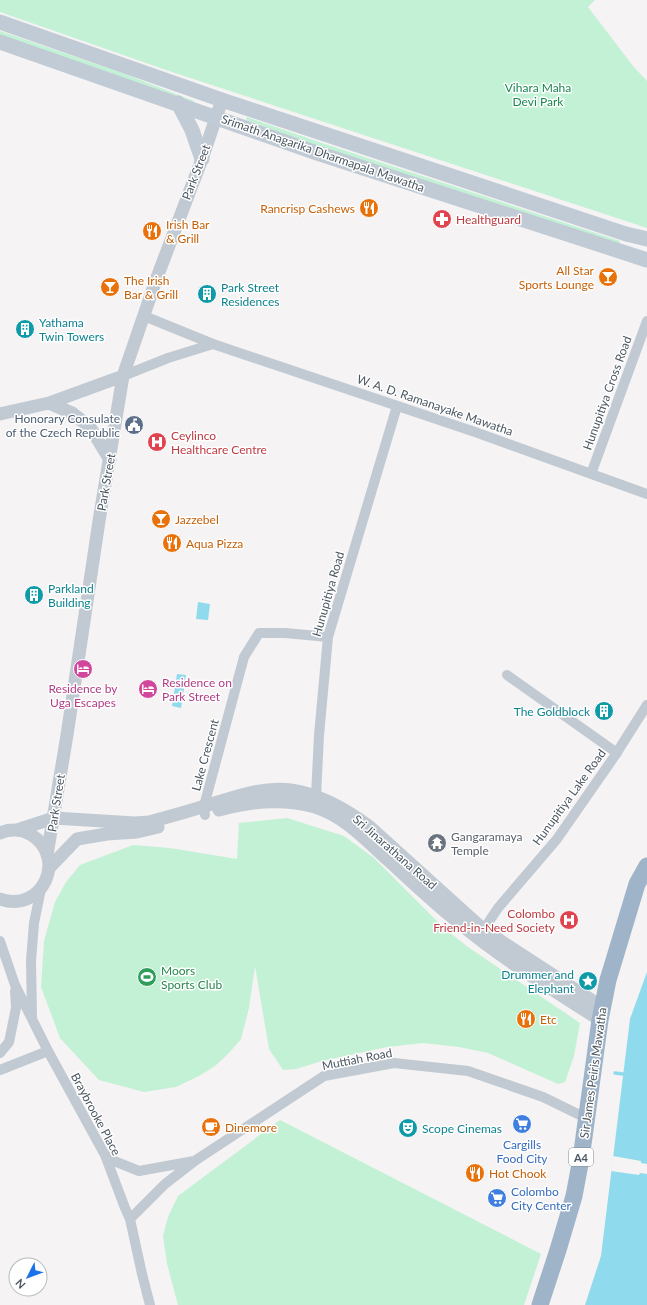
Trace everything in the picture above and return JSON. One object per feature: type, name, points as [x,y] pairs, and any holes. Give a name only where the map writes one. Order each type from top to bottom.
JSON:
[{"type":"highway","name":"Sir James Peiris Mawatha","points":[[540,1305],[574,1196],[581,1159],[601,1013],[608,980],[638,884],[647,866]]},
{"type":"main road","name":"Srimath Anagarika Dharmapala Mawatha","points":[[0,22],[222,100],[626,234],[647,239]]},
{"type":"main road","name":"Srimath Anagarika Dharmapala Mawatha","points":[[0,42],[178,103],[311,151],[647,260]]},
{"type":"main road","points":[[178,103],[194,136],[202,159]]},
{"type":"street","name":"Park Street","points":[[41,889],[47,879],[54,818],[99,521],[124,376],[179,217],[202,159],[222,100]]},
{"type":"street","name":"W. A. D. Ramanayake Mawatha","points":[[144,316],[213,344],[397,406],[647,494]]},
{"type":"street","name":"Hunupitiya Cross Road","points":[[591,474],[647,321]]},
{"type":"street","points":[[0,414],[49,403],[124,376],[168,358],[213,344]]},
{"type":"street","points":[[49,403],[72,413],[90,427],[110,460]]},
{"type":"street","name":"Hunupitiya Road","points":[[316,802],[319,735],[328,637],[397,406]]},
{"type":"street","name":"Lake Crescent","points":[[205,810],[244,657],[259,633],[285,632],[328,637]]},
{"type":"street","points":[[507,675],[616,753]]},
{"type":"street","name":"Hunupitiya Lake Road","points":[[481,934],[498,908],[557,840],[647,706]]},
{"type":"street","name":"Sri Jinarathana Road","points":[[0,833],[4,831],[17,830],[54,818],[135,823],[149,822],[205,810],[231,807],[254,802],[278,796],[291,790],[316,802],[340,807],[357,817],[397,860],[481,934],[601,1013]]},
{"type":"street","name":"Sri Jinarathana Road","points":[[48,861],[77,839],[106,834],[137,832],[205,810]]},
{"type":"street","points":[[17,830],[36,838],[43,845],[48,861]]},
{"type":"street","points":[[0,899],[7,901],[20,901],[31,897],[41,889]]},
{"type":"street","points":[[32,1019],[31,961],[34,923],[41,889]]},
{"type":"street","name":"Braybrooke Place","points":[[0,941],[15,985],[48,1051],[105,1155],[124,1208],[130,1219],[150,1305]]},
{"type":"street","points":[[0,1053],[10,1042],[16,1008],[15,985]]},
{"type":"street","points":[[0,1070],[48,1051]]},
{"type":"street","name":"Muttiah Road","points":[[130,1219],[165,1184],[196,1160],[324,1076],[394,1063],[468,1071],[543,1097],[586,1118]]},
{"type":"street","name":"Muttiah Road","points":[[105,1155],[114,1161],[139,1170],[196,1160]]},
{"type":"green space","name":"Vihara Maha Devi Park","points":[[0,0],[595,0],[588,7],[633,66],[647,81],[647,228],[169,71],[0,12]]},
{"type":"green space","points":[[0,31],[120,72],[194,101],[193,102],[0,35]]},
{"type":"green space","points":[[247,117],[620,241],[619,245],[317,146],[246,120]]},
{"type":"green space","points":[[287,818],[344,836],[374,858],[444,928],[468,947],[580,1023],[574,1056],[565,1082],[558,1084],[488,1053],[459,1047],[423,1043],[387,1047],[322,1061],[296,1069],[283,1070],[269,1049],[255,966],[249,1008],[241,1039],[215,1066],[199,1076],[176,1087],[144,1092],[99,1080],[60,1038],[41,987],[44,941],[55,902],[66,882],[80,865],[133,845],[170,848],[237,859],[239,823]]},
{"type":"green space","points":[[280,1120],[541,1254],[524,1305],[178,1305],[167,1264],[163,1236],[168,1217],[178,1196]]},
{"type":"water","points":[[198,602],[210,604],[208,620],[196,619]]},
{"type":"water","points":[[177,674],[186,675],[181,708],[172,706]]},
{"type":"water","points":[[647,972],[647,1305],[585,1305],[601,1256],[630,1019]]},
{"type":"pier","points":[[613,1156],[641,1161],[641,1163],[647,1164],[647,1174],[640,1173],[639,1175],[611,1171]]},
{"type":"waterway","points":[[615,1073],[623,1074]]},
{"type":"place","name":"Rancrisp Cashews","points":[[369,208]]},
{"type":"place","name":"Healthguard","points":[[442,219]]},
{"type":"place","name":"Irish Bar & Grill","points":[[152,231]]},
{"type":"place","name":"All Star Sports Lounge","points":[[608,277]]},
{"type":"place","name":"The Irish Bar & Grill","points":[[110,287]]},
{"type":"place","name":"Park Street Residences","points":[[207,294]]},
{"type":"place","name":"Yathama Twin Towers","points":[[25,329]]},
{"type":"place","name":"Honorary Consulate of the Czech Republic","points":[[134,425]]},
{"type":"place","name":"Ceylinco Healthcare Centre","points":[[157,442]]},
{"type":"place","name":"Jazzebel","points":[[161,519]]},
{"type":"place","name":"Aqua Pizza","points":[[172,543]]},
{"type":"place","name":"Parkland Building","points":[[34,595]]},
{"type":"place","name":"Residence by Uga Escapes","points":[[83,669]]},
{"type":"place","name":"Residence on Park Street","points":[[148,689]]},
{"type":"place","name":"The Goldblock","points":[[604,711]]},
{"type":"place","name":"Gangaramaya Temple","points":[[437,843]]},
{"type":"place","name":"Colombo Friend-in-Need Society","points":[[569,920]]},
{"type":"place","name":"Moors Sports Club","points":[[147,977]]},
{"type":"place","name":"Drummer and Elephant","points":[[588,981]]},
{"type":"place","name":"Etc","points":[[526,1019]]},
{"type":"place","name":"Cargills Food City","points":[[522,1124]]},
{"type":"place","name":"Dinemore","points":[[211,1127]]},
{"type":"place","name":"Scope Cinemas","points":[[408,1128]]},
{"type":"place","name":"Hot Chook","points":[[475,1173]]},
{"type":"place","name":"Colombo City Center","points":[[497,1198]]}]
